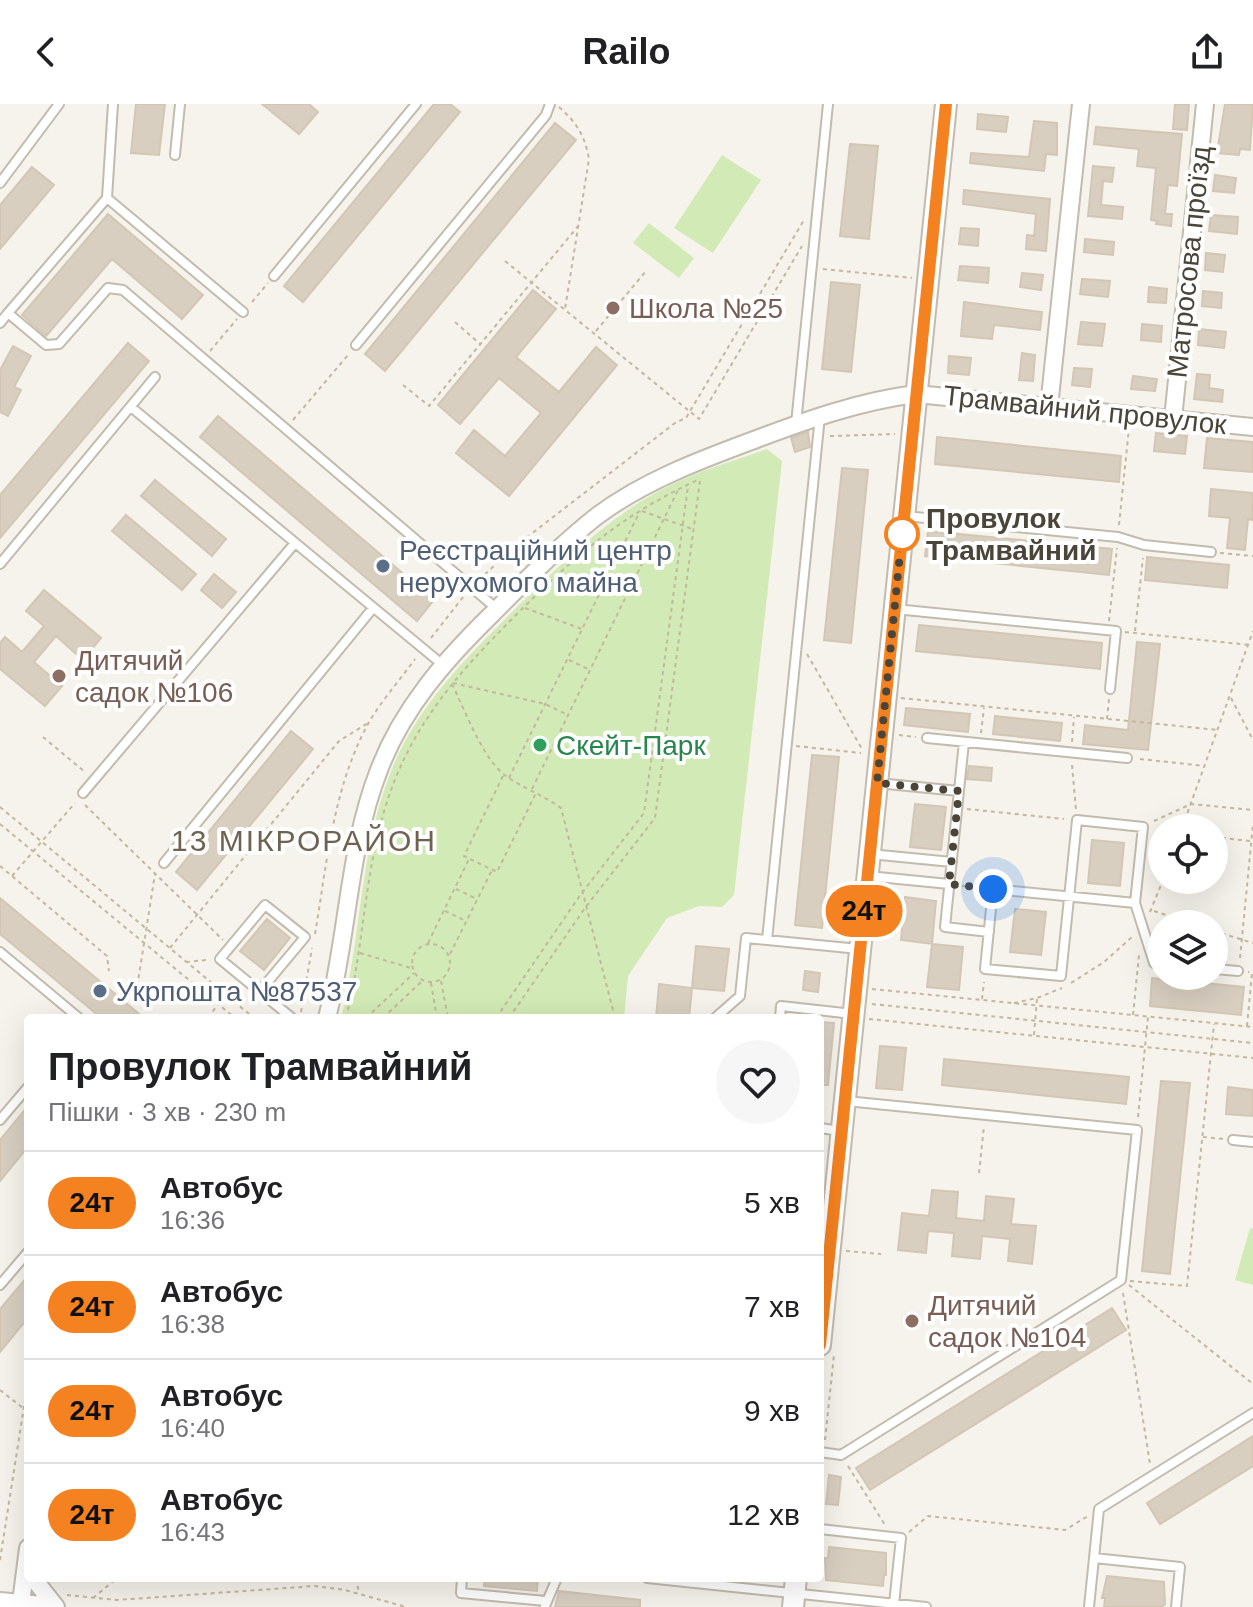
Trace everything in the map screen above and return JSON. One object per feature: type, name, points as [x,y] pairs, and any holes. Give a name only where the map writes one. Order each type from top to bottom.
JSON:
[{"type":"street","points":[[824,1306],[845,1101],[864,1012],[860,949],[946,104]]},
{"type":"street","points":[[1049,407],[1081,104]]},
{"type":"street","name":"Матросова проїзд","points":[[1173,419],[1205,104]]},
{"type":"street","name":"Трамвайний провулок","points":[[328,1014],[364,812],[379,768],[399,726],[443,665],[497,609],[553,553],[611,507],[656,480],[691,464],[820,415],[916,394],[1253,427]]},
{"type":"street","points":[[21,1603],[26,1582]]},
{"type":"street","points":[[37,1582],[52,1602]]},
{"type":"street","points":[[0,1601],[52,1602]]},
{"type":"lane","points":[[0,183],[59,104]]},
{"type":"lane","points":[[0,323],[107,198],[113,104]]},
{"type":"lane","points":[[175,155],[180,104]]},
{"type":"lane","points":[[274,276],[416,104]]},
{"type":"lane","points":[[356,345],[552,104]]},
{"type":"lane","points":[[796,424],[828,104]]},
{"type":"lane","points":[[107,198],[243,312]]},
{"type":"lane","points":[[8,313],[46,345],[59,344],[108,288],[123,290],[497,609]]},
{"type":"lane","points":[[0,564],[155,377]]},
{"type":"lane","points":[[131,407],[443,665]]},
{"type":"lane","points":[[767,940],[820,415]]},
{"type":"lane","points":[[904,515],[1118,537],[1144,545],[1211,552]]},
{"type":"lane","points":[[83,793],[295,543]]},
{"type":"lane","points":[[164,863],[373,608]]},
{"type":"lane","points":[[895,609],[1112,631],[1110,689]]},
{"type":"lane","points":[[927,738],[1127,758]]},
{"type":"lane","points":[[964,742],[945,927],[989,932]]},
{"type":"lane","points":[[877,783],[959,791]]},
{"type":"lane","points":[[1135,903],[1069,897],[993,889],[985,969],[1061,976],[1069,897],[1077,820],[1143,827],[1135,903],[1148,944]]},
{"type":"lane","points":[[870,854],[952,862]]},
{"type":"lane","points":[[868,876],[949,884]]},
{"type":"lane","points":[[260,991],[305,937],[265,905],[220,959],[260,991],[293,1014]]},
{"type":"lane","points":[[720,1014],[740,996],[746,938],[860,949]]},
{"type":"lane","points":[[0,952],[74,1014]]},
{"type":"lane","points":[[1228,970],[1238,971]]},
{"type":"lane","points":[[780,1014],[781,1006],[864,1012]]},
{"type":"lane","points":[[0,1120],[24,1092]]},
{"type":"lane","points":[[824,1453],[841,1455],[1121,1280],[1137,1130],[845,1101]]},
{"type":"lane","points":[[824,1129],[842,1131]]},
{"type":"lane","points":[[1233,1140],[1253,1142]]},
{"type":"lane","points":[[0,1285],[24,1257]]},
{"type":"lane","points":[[1089,1607],[1099,1509],[1253,1413]]},
{"type":"lane","points":[[824,1529],[897,1537],[894,1604]]},
{"type":"lane","points":[[1094,1558],[1180,1567],[1176,1607]]},
{"type":"lane","points":[[462,1582],[461,1593],[546,1604],[555,1582]]},
{"type":"lane","points":[[686,1582],[926,1607]]},
{"type":"path","points":[[552,104],[574,119],[585,138],[589,159],[565,309]]},
{"type":"path","points":[[484,575],[513,548],[675,423],[686,418],[806,217]]},
{"type":"path","points":[[505,261],[699,419],[816,221]]},
{"type":"path","points":[[403,385],[429,406],[579,225]]},
{"type":"path","points":[[790,266],[913,278]]},
{"type":"path","points":[[594,333],[646,271]]},
{"type":"path","points":[[455,322],[480,344]]},
{"type":"path","points":[[286,429],[356,345]]},
{"type":"path","points":[[1130,415],[1112,631],[1250,645]]},
{"type":"path","points":[[818,436],[912,436]]},
{"type":"path","points":[[347,1014],[382,817],[396,775],[415,735],[451,683],[565,566],[610,529],[700,479],[655,818],[585,908],[513,1014]]},
{"type":"path","points":[[498,1014],[581,894],[644,813],[688,485]]},
{"type":"path","points":[[532,789],[679,489]]},
{"type":"path","points":[[641,510],[694,530]]},
{"type":"path","points":[[509,778],[641,510]]},
{"type":"path","points":[[1135,633],[1144,545]]},
{"type":"path","points":[[1211,552],[1253,556]]},
{"type":"path","points":[[524,608],[582,629]]},
{"type":"path","points":[[1187,814],[1253,631]]},
{"type":"path","points":[[787,746],[864,753],[798,637]]},
{"type":"path","points":[[568,659],[590,670]]},
{"type":"path","points":[[451,683],[545,704],[568,715]]},
{"type":"path","points":[[451,683],[486,752],[504,775],[537,791],[561,808],[614,1014]]},
{"type":"path","points":[[296,1014],[338,804],[350,762],[369,722],[395,687]]},
{"type":"path","points":[[1107,719],[1110,689]]},
{"type":"path","points":[[1230,697],[1253,740]]},
{"type":"path","points":[[901,698],[1218,730]]},
{"type":"path","points":[[980,743],[984,706]]},
{"type":"path","points":[[957,808],[1077,820],[1071,752],[1075,716]]},
{"type":"path","points":[[170,948],[339,741],[369,722]]},
{"type":"path","points":[[898,735],[927,738]]},
{"type":"path","points":[[43,737],[94,780]]},
{"type":"path","points":[[1127,758],[1205,766]]},
{"type":"path","points":[[504,775],[464,856],[497,872],[537,791]]},
{"type":"path","points":[[12,876],[78,798],[230,947]]},
{"type":"path","points":[[1143,827],[1191,804],[1253,810]]},
{"type":"path","points":[[0,807],[249,1014]]},
{"type":"path","points":[[0,824],[230,1014]]},
{"type":"path","points":[[1238,971],[1253,824]]},
{"type":"path","points":[[1228,839],[1251,841]]},
{"type":"path","points":[[370,1014],[414,970],[414,955],[427,944],[470,858]]},
{"type":"path","points":[[0,866],[107,956],[109,971]]},
{"type":"path","points":[[449,956],[492,869]]},
{"type":"path","points":[[136,994],[155,873]]},
{"type":"path","points":[[949,884],[993,889]]},
{"type":"path","points":[[455,888],[477,899]]},
{"type":"path","points":[[1135,903],[1152,910],[1158,894]]},
{"type":"path","points":[[1246,895],[1253,896]]},
{"type":"path","points":[[444,910],[466,921]]},
{"type":"path","points":[[1012,1003],[1037,998],[1083,977],[1142,926]]},
{"type":"path","points":[[1133,1015],[1142,926]]},
{"type":"path","points":[[1228,936],[1253,943]]},
{"type":"path","points":[[358,952],[414,970],[423,980],[441,980],[450,969],[449,956],[443,947],[427,944]]},
{"type":"path","points":[[186,962],[220,959]]},
{"type":"path","points":[[536,960],[545,966]]},
{"type":"path","points":[[982,1000],[985,969]]},
{"type":"path","points":[[1246,1027],[1252,973]]},
{"type":"path","points":[[387,1014],[423,980]]},
{"type":"path","points":[[441,980],[447,1014]]},
{"type":"path","points":[[430,982],[436,1014]]},
{"type":"path","points":[[871,989],[1253,1027]]},
{"type":"path","points":[[211,1014],[225,994]]},
{"type":"path","points":[[1034,1036],[1037,998]]},
{"type":"path","points":[[501,1010],[506,1014]]},
{"type":"path","points":[[864,1012],[1035,1021],[1253,1043]]},
{"type":"path","points":[[864,1012],[1034,1036],[1253,1058]]},
{"type":"path","points":[[1137,1130],[1148,1017]]},
{"type":"path","points":[[1121,1280],[1187,1286],[1214,1024]]},
{"type":"path","points":[[979,1173],[985,1115]]},
{"type":"path","points":[[1203,1137],[1233,1140]]},
{"type":"path","points":[[844,1251],[881,1254]]},
{"type":"path","points":[[1121,1280],[1253,1384]]},
{"type":"path","points":[[1121,1280],[1152,1476]]},
{"type":"path","points":[[0,1390],[23,1408]]},
{"type":"path","points":[[0,1560],[24,1403]]},
{"type":"path","points":[[841,1455],[897,1537],[928,1516],[1065,1530],[1099,1509]]},
{"type":"path","points":[[93,1598],[112,1582]]},
{"type":"path","points":[[300,1586],[302,1582]]},
{"type":"path","points":[[357,1582],[359,1593]]},
{"type":"path","points":[[52,1602],[300,1586],[330,1587],[406,1607]]},
{"type":"green space","points":[[722,155],[761,180],[713,253],[674,228]]},
{"type":"green space","points":[[649,223],[694,258],[679,278],[633,243]]},
{"type":"green space","points":[[767,449],[782,461],[734,895],[722,907],[699,906],[667,918],[628,976],[624,1014],[342,1014],[372,833],[390,774],[414,726],[462,663],[568,558],[620,515],[698,473]]},
{"type":"green space","points":[[1250,1228],[1253,1229],[1253,1285],[1235,1280]]},
{"type":"building","points":[[136,104],[165,104],[159,155],[131,153]]},
{"type":"building","points":[[262,104],[309,104],[318,112],[299,134]]},
{"type":"building","points":[[434,104],[450,104],[460,112],[303,302],[284,286]]},
{"type":"building","points":[[1175,104],[1189,104],[1187,130],[1173,129]]},
{"type":"building","points":[[1225,104],[1253,104],[1250,150],[1240,149],[1239,155],[1217,153]]},
{"type":"building","points":[[978,114],[1008,117],[1006,132],[977,129]]},
{"type":"building","points":[[1034,121],[1057,123],[1057,155],[1046,154],[1044,171],[970,163],[971,153],[1029,157]]},
{"type":"building","points":[[555,123],[576,140],[385,371],[365,354]]},
{"type":"building","points":[[1096,127],[1182,134],[1177,186],[1168,185],[1165,214],[1172,214],[1171,226],[1151,220],[1156,168],[1137,166],[1139,149],[1094,144]]},
{"type":"building","points":[[850,144],[878,146],[869,239],[840,236]]},
{"type":"building","points":[[1093,166],[1114,168],[1112,182],[1103,181],[1101,205],[1123,207],[1122,219],[1088,216]]},
{"type":"building","points":[[32,167],[54,185],[0,249],[0,205]]},
{"type":"building","points":[[1215,175],[1236,178],[1234,193],[1213,191]]},
{"type":"building","points":[[964,190],[1050,199],[1046,251],[1026,249],[1027,235],[1034,236],[1036,214],[963,204]]},
{"type":"building","points":[[108,214],[203,295],[182,319],[112,259],[46,336],[22,315]]},
{"type":"building","points":[[1211,215],[1238,217],[1237,234],[1209,231]]},
{"type":"building","points":[[961,228],[979,229],[978,246],[959,244]]},
{"type":"building","points":[[1085,239],[1114,242],[1113,255],[1084,252]]},
{"type":"building","points":[[1206,253],[1225,255],[1223,272],[1205,270]]},
{"type":"building","points":[[960,266],[989,268],[988,283],[958,280]]},
{"type":"building","points":[[1022,273],[1043,275],[1041,290],[1020,287]]},
{"type":"building","points":[[1082,279],[1110,281],[1108,297],[1080,294]]},
{"type":"building","points":[[831,282],[860,285],[851,372],[822,369]]},
{"type":"building","points":[[1149,287],[1167,289],[1166,303],[1148,302]]},
{"type":"building","points":[[533,290],[556,309],[516,357],[559,392],[596,347],[617,365],[509,496],[456,453],[474,430],[505,456],[541,413],[499,378],[460,424],[438,405]]},
{"type":"building","points":[[1203,291],[1222,293],[1221,308],[1202,306]]},
{"type":"building","points":[[964,302],[1042,312],[1040,330],[994,325],[992,339],[961,336]]},
{"type":"building","points":[[1081,322],[1105,324],[1102,346],[1078,344]]},
{"type":"building","points":[[1142,324],[1162,326],[1161,342],[1141,340]]},
{"type":"building","points":[[1199,329],[1226,332],[1224,348],[1198,345]]},
{"type":"building","points":[[128,343],[149,361],[0,538],[0,495]]},
{"type":"building","points":[[13,346],[31,356],[14,387],[21,390],[8,416],[0,412],[0,370]]},
{"type":"building","points":[[1022,353],[1035,355],[1033,381],[1019,380]]},
{"type":"building","points":[[949,356],[971,358],[969,375],[948,373]]},
{"type":"building","points":[[1074,368],[1092,369],[1090,387],[1072,385]]},
{"type":"building","points":[[1197,374],[1210,375],[1209,388],[1223,390],[1222,402],[1194,399]]},
{"type":"building","points":[[1133,376],[1157,379],[1155,391],[1131,389]]},
{"type":"building","points":[[218,416],[434,600],[417,621],[200,437]]},
{"type":"building","points":[[808,432],[810,447],[795,452],[791,438]]},
{"type":"building","points":[[1156,433],[1187,436],[1185,454],[1154,451]]},
{"type":"building","points":[[937,437],[1121,456],[1119,482],[935,464]]},
{"type":"building","points":[[1207,438],[1253,442],[1253,472],[1204,468]]},
{"type":"building","points":[[842,468],[868,470],[851,643],[824,640]]},
{"type":"building","points":[[155,480],[226,539],[212,556],[141,496]]},
{"type":"building","points":[[1211,489],[1253,493],[1252,520],[1248,519],[1245,550],[1227,548],[1230,518],[1209,516]]},
{"type":"building","points":[[126,515],[196,574],[182,590],[112,531]]},
{"type":"building","points":[[928,531],[1112,549],[1109,575],[925,556]]},
{"type":"building","points":[[1147,557],[1229,565],[1227,588],[1145,580]]},
{"type":"building","points":[[214,574],[236,592],[222,608],[201,590]]},
{"type":"building","points":[[44,590],[101,638],[83,660],[56,636],[34,662],[62,686],[45,706],[0,669],[0,643],[5,637],[22,652],[44,626],[26,611]]},
{"type":"building","points":[[919,625],[1102,643],[1100,669],[916,651]]},
{"type":"building","points":[[1137,642],[1160,644],[1148,750],[1083,744],[1085,725],[1128,730]]},
{"type":"building","points":[[906,708],[970,714],[968,732],[904,725]]},
{"type":"building","points":[[995,716],[1062,723],[1060,741],[993,734]]},
{"type":"building","points":[[291,731],[313,749],[197,890],[176,872]]},
{"type":"building","points":[[812,755],[839,757],[822,928],[795,925]]},
{"type":"building","points":[[969,766],[992,768],[991,781],[967,779]]},
{"type":"building","points":[[915,804],[946,807],[941,850],[910,847]]},
{"type":"building","points":[[1092,840],[1124,843],[1120,886],[1088,883]]},
{"type":"building","points":[[905,897],[936,901],[932,944],[901,940]]},
{"type":"building","points":[[0,898],[139,1014],[96,1014],[0,934]]},
{"type":"building","points":[[1015,909],[1046,912],[1041,955],[1010,952]]},
{"type":"building","points":[[267,919],[290,938],[264,970],[240,951]]},
{"type":"building","points":[[932,944],[963,947],[959,990],[927,987]]},
{"type":"building","points":[[696,946],[729,949],[724,991],[692,988]]},
{"type":"building","points":[[805,971],[820,973],[818,992],[803,990]]},
{"type":"building","points":[[659,984],[692,988],[689,1014],[656,1014]]},
{"type":"building","points":[[1228,985],[1244,987],[1241,1015],[1150,1006],[1151,990],[1228,990]]},
{"type":"building","points":[[824,1022],[834,1023],[828,1085],[824,1085]]},
{"type":"building","points":[[880,1046],[906,1048],[902,1090],[876,1088]]},
{"type":"building","points":[[944,1059],[1129,1077],[1126,1104],[942,1085]]},
{"type":"building","points":[[1161,1081],[1190,1083],[1170,1274],[1142,1271]]},
{"type":"building","points":[[1228,1087],[1253,1090],[1253,1116],[1226,1114]]},
{"type":"building","points":[[24,1111],[24,1152],[0,1181],[0,1140]]},
{"type":"building","points":[[932,1190],[958,1192],[956,1218],[984,1221],[986,1196],[1014,1199],[1011,1224],[1036,1226],[1032,1264],[1008,1261],[1010,1239],[982,1236],[980,1259],[952,1256],[954,1233],[928,1231],[926,1253],[898,1250],[902,1213],[929,1216]]},
{"type":"building","points":[[24,1281],[24,1323],[0,1352],[0,1309]]},
{"type":"building","points":[[1112,1308],[1126,1330],[870,1490],[856,1468]]},
{"type":"building","points":[[1253,1436],[1253,1466],[1160,1524],[1147,1503]]},
{"type":"building","points":[[829,1475],[841,1477],[838,1505],[826,1504]]},
{"type":"building","points":[[829,1547],[886,1553],[883,1586],[826,1580],[825,1558],[828,1558]]},
{"type":"building","points":[[1107,1576],[1164,1582],[1165,1604],[1162,1607],[1104,1607],[1105,1598],[1102,1598]]},
{"type":"building","points":[[484,1582],[538,1582],[537,1591],[484,1586]]},
{"type":"building","points":[[559,1591],[640,1600],[640,1607],[555,1607]]},
{"type":"bus line","name":"24т","points":[[824,1306],[946,104]]},
{"type":"place","name":"Школа №25","points":[[613,308]]},
{"type":"place","name":"Провулок Трамвайний","points":[[902,534]]},
{"type":"place","name":"Реєстраційний центр нерухомого майна","points":[[383,566]]},
{"type":"place","name":"Дитячий садок №106","points":[[59,676]]},
{"type":"place","name":"Скейт-Парк","points":[[540,745]]},
{"type":"place","name":"Укрпошта №87537","points":[[100,991]]},
{"type":"place","name":"Дитячий садок №104","points":[[912,1321]]},
{"type":"district","name":"13 МІКРОРАЙОН","points":[[304,840]]},
{"type":"route","points":[[902,534],[877,783],[959,791],[949,884],[993,889]]}]
